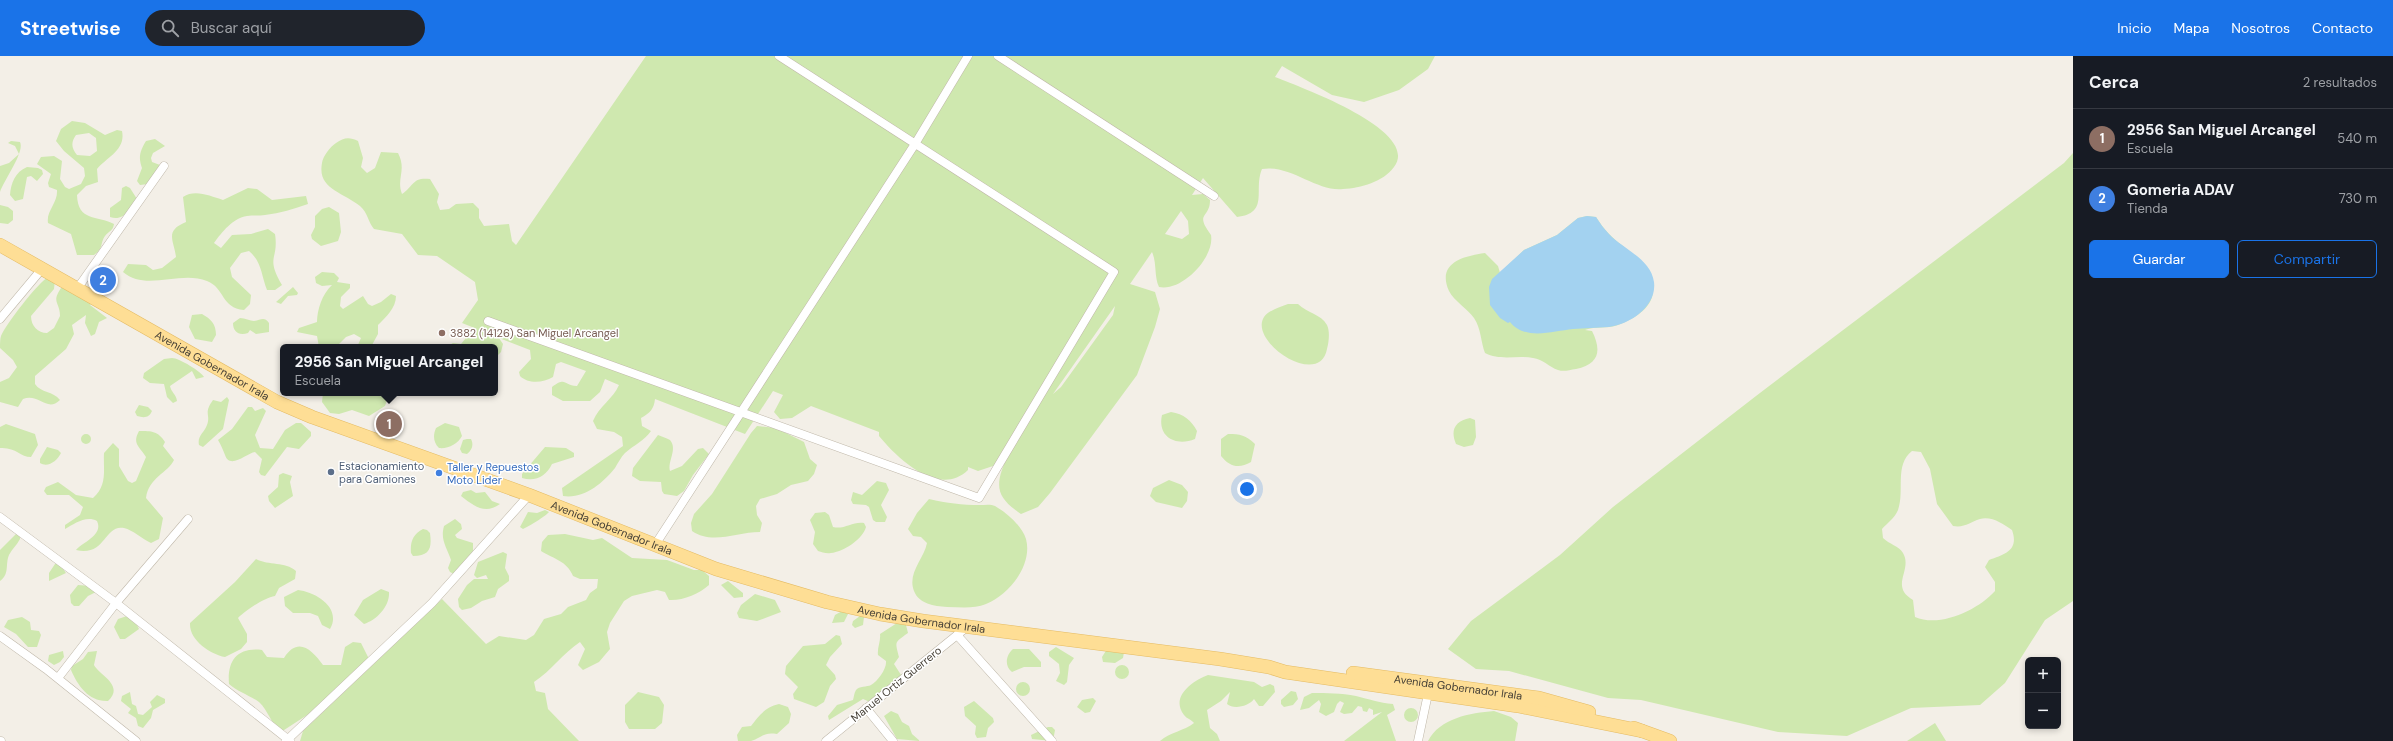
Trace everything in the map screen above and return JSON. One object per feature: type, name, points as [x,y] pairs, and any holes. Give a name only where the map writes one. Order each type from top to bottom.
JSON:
[{"type":"main road","name":"Avenida Gobernador Irala","points":[[0,245],[277,402],[312,417],[529,495],[716,569],[827,602],[962,631],[1269,667],[1285,672],[1429,687],[1642,731],[1670,741]]},
{"type":"street","points":[[488,321],[979,498],[1114,272],[779,56]]},
{"type":"street","points":[[655,545],[915,144],[968,56]]},
{"type":"street","points":[[998,56],[1214,196]]},
{"type":"street","points":[[77,289],[164,166]]},
{"type":"street","points":[[0,319],[42,270]]},
{"type":"street","points":[[0,518],[116,603],[288,740],[432,603],[529,495]]},
{"type":"street","points":[[58,678],[116,603],[188,519]]},
{"type":"street","points":[[962,631],[1052,741]]},
{"type":"street","name":"Manuel Ortiz Guerrero","points":[[826,741],[962,631]]},
{"type":"street","points":[[0,636],[58,678],[136,741]]},
{"type":"street","points":[[1418,741],[1429,687]]},
{"type":"street","points":[[866,708],[893,741]]},
{"type":"green space","points":[[646,56],[1435,56],[1428,69],[1399,90],[1364,102],[1332,95],[1282,66],[1275,77],[1330,100],[1353,112],[1374,125],[1390,139],[1398,153],[1394,167],[1384,177],[1378,180],[1364,186],[1343,189],[1333,189],[1313,183],[1283,170],[1262,169],[1257,206],[1254,211],[1247,215],[1237,217],[1203,178],[1192,195],[1203,194],[1210,200],[1208,210],[1203,219],[1206,228],[1211,235],[1211,244],[1208,253],[1187,279],[1168,287],[1159,287],[1156,279],[1152,252],[1130,284],[1155,292],[1160,309],[1155,327],[1137,375],[1050,493],[1038,507],[1021,514],[1007,503],[1000,492],[1000,479],[1005,462],[978,471],[968,467],[968,470],[957,478],[945,480],[932,478],[920,472],[897,455],[879,436],[879,432],[811,406],[792,418],[780,419],[774,412],[783,395],[773,391],[745,434],[655,399],[651,410],[641,418],[642,426],[651,431],[625,453],[615,468],[598,485],[585,493],[563,496],[562,488],[623,446],[622,437],[614,432],[597,429],[593,421],[619,385],[605,379],[600,392],[590,401],[563,401],[552,395],[552,387],[560,382],[577,386],[586,371],[561,362],[556,364],[553,377],[536,382],[531,381],[523,379],[519,372],[531,359],[530,350],[499,338],[503,344],[501,352],[498,355],[498,344],[461,344],[470,333],[477,329],[462,323],[478,300],[475,282],[437,256],[418,255],[402,234],[374,229],[360,206],[333,189],[323,179],[322,163],[324,157],[329,149],[339,141],[350,138],[358,141],[363,158],[361,167],[367,173],[375,168],[381,152],[398,153],[402,164],[400,189],[402,194],[416,181],[420,179],[430,179],[439,194],[437,202],[440,210],[449,209],[456,204],[473,203],[479,209],[479,218],[484,226],[509,224],[512,241],[516,245]],"holes":[[[1181,211],[1188,221],[1189,234],[1182,239],[1165,234]],[[1115,306],[1113,315],[1061,387],[1053,394]]]},
{"type":"green space","points":[[72,121],[85,123],[105,135],[117,130],[122,131],[121,143],[115,153],[97,169],[98,182],[86,186],[77,195],[78,204],[85,214],[114,224],[112,230],[106,234],[101,248],[94,255],[77,255],[71,234],[48,223],[49,215],[56,199],[57,190],[49,187],[48,183],[51,174],[37,164],[41,157],[54,156],[62,161],[60,179],[65,187],[69,189],[81,184],[85,176],[84,168],[64,151],[56,141],[61,129]],"holes":[[[89,133],[96,138],[97,151],[90,156],[77,155],[72,145],[76,135]]]},
{"type":"green space","points":[[155,139],[165,146],[153,153],[151,158],[152,162],[160,165],[148,184],[140,185],[137,181],[142,168],[140,161],[141,151],[146,141]]},
{"type":"green space","points":[[11,141],[20,142],[21,147],[19,154],[15,146],[8,143]]},
{"type":"green space","points":[[2073,153],[2073,601],[2045,620],[2005,683],[1980,705],[1911,708],[1847,736],[1778,732],[1641,700],[1608,698],[1509,671],[1476,669],[1448,649],[1471,621],[1560,555],[1613,507],[1756,396],[2064,163]],"holes":[[[1912,451],[1921,452],[1930,469],[1937,504],[1953,526],[1961,526],[1984,518],[1997,521],[2005,525],[2012,530],[2014,537],[2014,542],[2010,550],[2001,556],[1989,560],[1985,567],[1995,582],[1995,591],[1979,605],[1947,619],[1925,620],[1915,617],[1913,600],[1906,595],[1903,589],[1902,583],[1905,566],[1903,553],[1883,538],[1882,529],[1897,513],[1900,503],[1903,463]]]},
{"type":"green space","points":[[19,154],[0,192],[0,166],[9,163]]},
{"type":"green space","points":[[27,167],[38,168],[42,170],[43,174],[37,181],[31,176],[27,177],[23,199],[15,201],[10,195],[11,186],[14,178],[19,172]]},
{"type":"green space","points":[[126,186],[130,188],[137,199],[123,216],[119,218],[110,217],[110,208],[121,200],[122,188]]},
{"type":"green space","points":[[248,188],[257,189],[272,200],[306,196],[308,204],[303,206],[276,213],[242,217],[224,230],[214,243],[221,248],[232,235],[251,234],[268,229],[275,234],[276,242],[273,263],[277,276],[282,285],[275,290],[267,290],[259,264],[249,251],[241,253],[230,268],[232,277],[251,295],[250,304],[244,310],[231,306],[217,288],[207,281],[197,278],[153,281],[142,280],[132,278],[123,272],[128,264],[146,265],[153,270],[162,268],[176,257],[172,236],[175,229],[179,225],[186,222],[183,197],[198,193],[223,200]]},
{"type":"green space","points":[[0,205],[8,207],[13,211],[13,220],[8,224],[0,223]]},
{"type":"green space","points":[[329,207],[339,213],[341,232],[338,241],[321,246],[312,239],[311,235],[315,227],[315,216],[322,209]]},
{"type":"green space","points":[[1587,216],[1596,217],[1616,241],[1633,254],[1647,268],[1652,276],[1653,286],[1652,297],[1647,307],[1633,318],[1618,325],[1585,330],[1592,331],[1597,345],[1597,350],[1594,360],[1584,367],[1560,371],[1537,359],[1527,357],[1497,357],[1485,353],[1480,331],[1476,322],[1449,291],[1446,281],[1446,273],[1449,267],[1461,259],[1485,253],[1498,266],[1500,273],[1524,250],[1557,235],[1578,218]]},
{"type":"green space","points":[[322,272],[334,273],[339,278],[337,282],[350,284],[350,288],[341,297],[340,306],[343,309],[363,296],[368,304],[372,306],[381,302],[391,294],[396,296],[396,300],[392,308],[378,325],[378,334],[373,344],[358,344],[361,338],[354,334],[346,337],[339,344],[318,344],[317,336],[297,332],[299,328],[317,322],[321,302],[325,293],[332,285],[322,286],[316,283],[315,277]]},
{"type":"green space","points":[[48,277],[55,280],[54,289],[31,316],[32,323],[38,330],[47,333],[54,328],[60,316],[60,311],[56,300],[61,288],[65,287],[93,302],[90,305],[107,318],[99,322],[95,334],[91,336],[85,323],[86,315],[72,325],[74,334],[66,349],[35,376],[35,384],[38,387],[54,395],[60,400],[55,403],[47,404],[34,398],[23,399],[18,407],[0,402],[0,382],[9,378],[17,367],[13,360],[0,348],[1,336],[22,305],[37,287]]},
{"type":"green space","points":[[293,287],[298,293],[297,295],[288,296],[281,304],[276,302]]},
{"type":"green space","points":[[1288,304],[1298,304],[1305,310],[1321,318],[1327,325],[1329,333],[1328,343],[1322,360],[1312,364],[1300,363],[1275,349],[1266,338],[1262,327],[1264,317],[1272,311]]},
{"type":"green space","points":[[202,314],[214,325],[216,335],[212,342],[195,339],[189,327],[192,315]]},
{"type":"green space","points":[[240,318],[251,321],[262,319],[266,320],[269,323],[269,332],[256,334],[250,330],[248,333],[239,334],[235,331],[233,323]]},
{"type":"green space","points":[[172,358],[180,360],[204,377],[196,379],[192,371],[170,386],[177,401],[173,403],[167,397],[164,384],[150,383],[143,378],[144,373],[164,359]]},
{"type":"green space","points":[[323,396],[388,397],[385,406],[369,416],[352,410],[339,414],[330,413],[322,402]]},
{"type":"green space","points":[[227,397],[229,400],[223,429],[203,447],[199,445],[200,437],[206,428],[208,421],[208,408],[213,400],[221,402]]},
{"type":"green space","points":[[139,405],[148,407],[152,411],[148,416],[137,416],[135,412]]},
{"type":"green space","points":[[248,407],[252,407],[255,411],[263,408],[266,411],[255,435],[260,448],[273,449],[285,430],[296,423],[301,423],[311,432],[311,436],[299,449],[287,447],[265,476],[261,475],[259,472],[262,459],[255,452],[239,460],[231,461],[227,459],[218,440],[232,429]]},
{"type":"green space","points":[[1171,412],[1187,418],[1197,431],[1195,439],[1181,442],[1175,441],[1165,434],[1161,423],[1162,415]]},
{"type":"green space","points":[[1470,418],[1475,420],[1476,437],[1473,445],[1464,447],[1456,444],[1454,439],[1454,430],[1457,424],[1461,421]]},
{"type":"green space","points":[[445,423],[459,427],[462,436],[452,445],[446,448],[439,448],[434,438],[434,433],[436,428]]},
{"type":"green space","points":[[6,424],[35,434],[38,445],[31,457],[27,457],[14,450],[0,448],[0,427]]},
{"type":"green space","points":[[757,426],[776,428],[804,442],[810,459],[817,465],[814,474],[808,481],[791,485],[777,494],[760,499],[756,506],[757,515],[762,523],[760,532],[725,537],[708,537],[692,531],[691,523],[694,514],[712,494]]},
{"type":"green space","points":[[139,431],[151,432],[160,436],[165,442],[163,446],[174,460],[151,485],[146,498],[163,518],[159,539],[151,543],[127,529],[117,528],[93,549],[86,551],[76,550],[95,534],[98,526],[97,521],[93,519],[84,520],[65,529],[65,525],[80,515],[83,507],[69,495],[47,495],[44,491],[46,487],[58,482],[76,495],[93,498],[98,493],[103,482],[104,453],[113,443],[119,449],[119,466],[128,481],[132,483],[136,481],[146,457],[136,442]]},
{"type":"green space","points":[[84,434],[88,434],[90,435],[90,443],[84,444],[81,441],[81,437]]},
{"type":"green space","points":[[1228,434],[1243,436],[1255,444],[1251,462],[1243,466],[1235,466],[1224,460],[1221,456],[1221,439]]},
{"type":"green space","points":[[658,435],[670,440],[673,447],[669,467],[670,471],[682,466],[698,449],[703,448],[709,454],[693,475],[684,491],[677,496],[664,494],[662,491],[661,482],[640,481],[632,476],[633,468]]},
{"type":"green space","points":[[471,439],[472,445],[467,454],[462,453],[460,449],[463,440]]},
{"type":"green space","points":[[47,447],[58,450],[61,453],[52,463],[46,465],[40,463],[40,459]]},
{"type":"green space","points":[[545,447],[566,448],[574,453],[574,457],[552,464],[547,472],[540,477],[532,479],[522,478],[522,474]]},
{"type":"green space","points":[[283,473],[292,476],[290,482],[293,496],[275,508],[269,501],[268,496],[278,487],[279,475]]},
{"type":"green space","points":[[1169,480],[1182,485],[1188,492],[1187,501],[1182,508],[1156,502],[1150,496],[1153,488]]},
{"type":"green space","points":[[877,481],[886,483],[889,490],[881,505],[887,517],[885,522],[876,522],[873,520],[869,507],[866,505],[853,504],[851,500],[853,492],[862,495]]},
{"type":"green space","points":[[471,490],[476,493],[485,492],[492,501],[500,504],[489,509],[475,506],[461,496],[463,492]]},
{"type":"green space","points":[[929,499],[948,503],[993,505],[1009,516],[1021,529],[1026,539],[1026,559],[1017,578],[1011,586],[995,600],[977,607],[947,607],[928,604],[919,599],[916,595],[912,584],[914,572],[927,543],[921,537],[913,536],[908,529],[917,513]]},
{"type":"green space","points":[[545,510],[549,512],[541,519],[523,529],[520,527],[528,512],[537,513]]},
{"type":"green space","points":[[825,512],[829,515],[833,527],[837,528],[856,523],[864,523],[866,527],[864,532],[852,544],[841,550],[829,553],[818,551],[813,544],[815,532],[810,520],[815,513]]},
{"type":"green space","points":[[455,519],[461,524],[462,529],[455,535],[457,538],[473,543],[473,551],[454,574],[450,572],[448,568],[451,560],[444,544],[443,531],[444,526]]},
{"type":"green space","points":[[423,529],[430,533],[431,543],[429,550],[423,555],[413,556],[411,549],[413,539],[417,533]]},
{"type":"green space","points":[[16,534],[20,535],[20,539],[9,555],[5,575],[0,581],[0,550]]},
{"type":"green space","points":[[565,534],[593,540],[602,538],[632,558],[667,560],[694,570],[702,570],[709,576],[709,585],[695,594],[685,598],[669,600],[665,592],[657,590],[632,596],[624,601],[610,623],[607,632],[610,649],[599,662],[583,670],[578,665],[585,649],[580,642],[534,682],[536,691],[545,693],[548,709],[579,741],[300,741],[303,731],[442,599],[486,644],[499,636],[526,640],[534,635],[544,619],[561,614],[568,607],[586,600],[590,593],[597,588],[598,579],[580,579],[573,576],[564,564],[541,551],[542,542],[548,535]]},
{"type":"green space","points":[[503,552],[507,554],[505,568],[509,576],[509,581],[498,589],[495,597],[482,601],[471,608],[462,610],[459,607],[458,599],[467,585],[474,579],[488,579],[486,575],[477,578],[474,575],[478,562]]},
{"type":"green space","points":[[256,559],[292,568],[296,571],[295,579],[279,588],[275,596],[255,605],[238,618],[247,634],[247,642],[241,649],[225,657],[213,653],[202,645],[193,635],[190,623],[235,582]]},
{"type":"green space","points":[[59,563],[66,573],[49,581],[49,573],[55,564]]},
{"type":"green space","points":[[728,581],[743,593],[743,597],[734,598],[721,585]]},
{"type":"green space","points":[[78,585],[91,586],[96,592],[88,596],[79,606],[74,606],[71,603],[70,595]]},
{"type":"green space","points":[[381,589],[389,592],[389,597],[385,607],[378,616],[364,624],[354,615],[363,600]]},
{"type":"green space","points":[[298,590],[312,594],[325,602],[330,608],[333,614],[333,621],[330,629],[322,625],[318,616],[310,613],[293,613],[285,606],[284,597]]},
{"type":"green space","points":[[755,594],[775,600],[781,612],[757,621],[739,618],[737,613],[741,605]]},
{"type":"green space","points":[[842,611],[848,614],[844,622],[832,623],[835,615]]},
{"type":"green space","points":[[127,616],[135,621],[139,629],[125,639],[120,639],[114,627],[118,619]]},
{"type":"green space","points":[[860,616],[864,617],[863,625],[855,628],[852,625],[853,621]]},
{"type":"green space","points":[[22,617],[30,622],[31,630],[39,631],[41,635],[37,647],[28,647],[16,634],[4,627],[8,620]]},
{"type":"green space","points":[[897,623],[906,625],[908,633],[898,641],[896,645],[899,657],[894,664],[903,678],[902,686],[879,701],[870,702],[863,699],[829,720],[828,716],[837,705],[853,700],[857,689],[871,685],[882,674],[886,661],[878,655],[880,634]]},
{"type":"green space","points":[[836,635],[840,636],[842,644],[830,657],[826,665],[835,675],[836,679],[830,686],[824,702],[816,707],[794,699],[793,694],[798,687],[785,674],[786,666],[803,646],[825,644]]},
{"type":"green space","points":[[353,642],[361,643],[369,659],[318,708],[281,732],[259,702],[229,684],[232,662],[240,653],[253,650],[262,650],[267,657],[284,658],[289,651],[300,647],[310,650],[323,665],[341,665],[345,647]]},
{"type":"green space","points":[[1109,646],[1124,652],[1123,658],[1115,663],[1103,662],[1102,657]]},
{"type":"green space","points":[[1056,647],[1074,658],[1069,665],[1067,682],[1064,685],[1056,681],[1060,673],[1059,664],[1049,656],[1049,652]]},
{"type":"green space","points":[[1013,649],[1029,649],[1041,662],[1041,667],[1024,667],[1012,672],[1009,670],[1007,664],[1007,657]]},
{"type":"green space","points":[[63,651],[64,657],[60,662],[54,665],[48,661],[49,655]]},
{"type":"green space","points":[[97,651],[94,665],[109,681],[114,690],[108,701],[95,699],[85,692],[77,682],[71,670],[72,666],[83,659],[88,652]]},
{"type":"green space","points":[[1122,665],[1127,667],[1129,672],[1127,677],[1122,679],[1117,677],[1115,672],[1117,667]]},
{"type":"green space","points":[[1208,675],[1254,682],[1262,687],[1270,684],[1274,686],[1275,692],[1263,706],[1259,706],[1254,699],[1249,704],[1233,707],[1227,704],[1230,692],[1221,701],[1207,710],[1210,728],[1217,734],[1220,741],[1160,741],[1194,723],[1184,715],[1180,708],[1181,696],[1185,690],[1196,681]]},
{"type":"green space","points":[[1020,682],[1026,682],[1030,686],[1030,692],[1026,696],[1020,696],[1016,692],[1016,686]]},
{"type":"green space","points":[[1291,691],[1296,692],[1298,699],[1293,705],[1284,707],[1281,704],[1281,700]]},
{"type":"green space","points":[[130,692],[132,704],[136,706],[138,714],[143,715],[152,707],[150,702],[157,695],[165,699],[165,703],[153,710],[151,718],[143,728],[138,726],[136,718],[128,713],[131,709],[121,701],[122,696]]},
{"type":"green space","points":[[638,692],[659,697],[664,705],[662,723],[655,729],[629,729],[625,722],[625,705]]},
{"type":"green space","points":[[1312,693],[1350,695],[1393,704],[1395,710],[1387,715],[1396,741],[1344,741],[1382,712],[1373,715],[1373,710],[1369,708],[1367,712],[1363,711],[1362,707],[1358,706],[1352,713],[1344,714],[1340,712],[1344,703],[1340,701],[1334,712],[1326,716],[1319,712],[1321,704],[1319,700],[1309,708],[1300,710],[1304,697]]},
{"type":"green space","points":[[1093,698],[1096,701],[1090,712],[1085,713],[1077,707],[1082,700]]},
{"type":"green space","points":[[974,701],[993,718],[994,722],[988,728],[986,737],[977,738],[975,734],[976,726],[965,716],[964,707]]},
{"type":"green space","points":[[779,704],[788,707],[791,714],[789,723],[777,734],[766,734],[751,741],[738,741],[737,735],[742,727],[751,726],[766,710]]},
{"type":"green space","points":[[1411,708],[1416,710],[1418,715],[1416,720],[1411,722],[1406,720],[1404,715],[1406,710]]},
{"type":"green space","points":[[891,711],[898,714],[902,722],[909,726],[912,734],[920,741],[897,739],[884,716]]},
{"type":"green space","points":[[1494,711],[1511,717],[1518,723],[1515,741],[1428,741],[1433,733],[1440,727],[1456,718],[1475,713]]},
{"type":"green space","points":[[1935,723],[1946,741],[1907,741]]},
{"type":"green space","points":[[1048,727],[1052,727],[1055,730],[1053,741],[1032,739],[1031,735]]},
{"type":"water","points":[[1587,216],[1596,217],[1609,234],[1636,255],[1648,267],[1654,282],[1654,291],[1647,306],[1634,318],[1617,325],[1548,333],[1531,333],[1523,331],[1516,328],[1510,322],[1508,323],[1500,318],[1490,305],[1489,287],[1492,279],[1524,250],[1557,235],[1578,218]]},
{"type":"place","name":"Gomeria ADAV","points":[[103,280]]},
{"type":"place","name":"3882 (14126) San Miguel Arcangel","points":[[442,333]]},
{"type":"place","name":"2956 San Miguel Arcangel","points":[[389,424]]},
{"type":"place","name":"Estacionamiento para Camiones","points":[[331,472]]},
{"type":"place","name":"Taller y Repuestos Moto Lider","points":[[439,473]]}]
